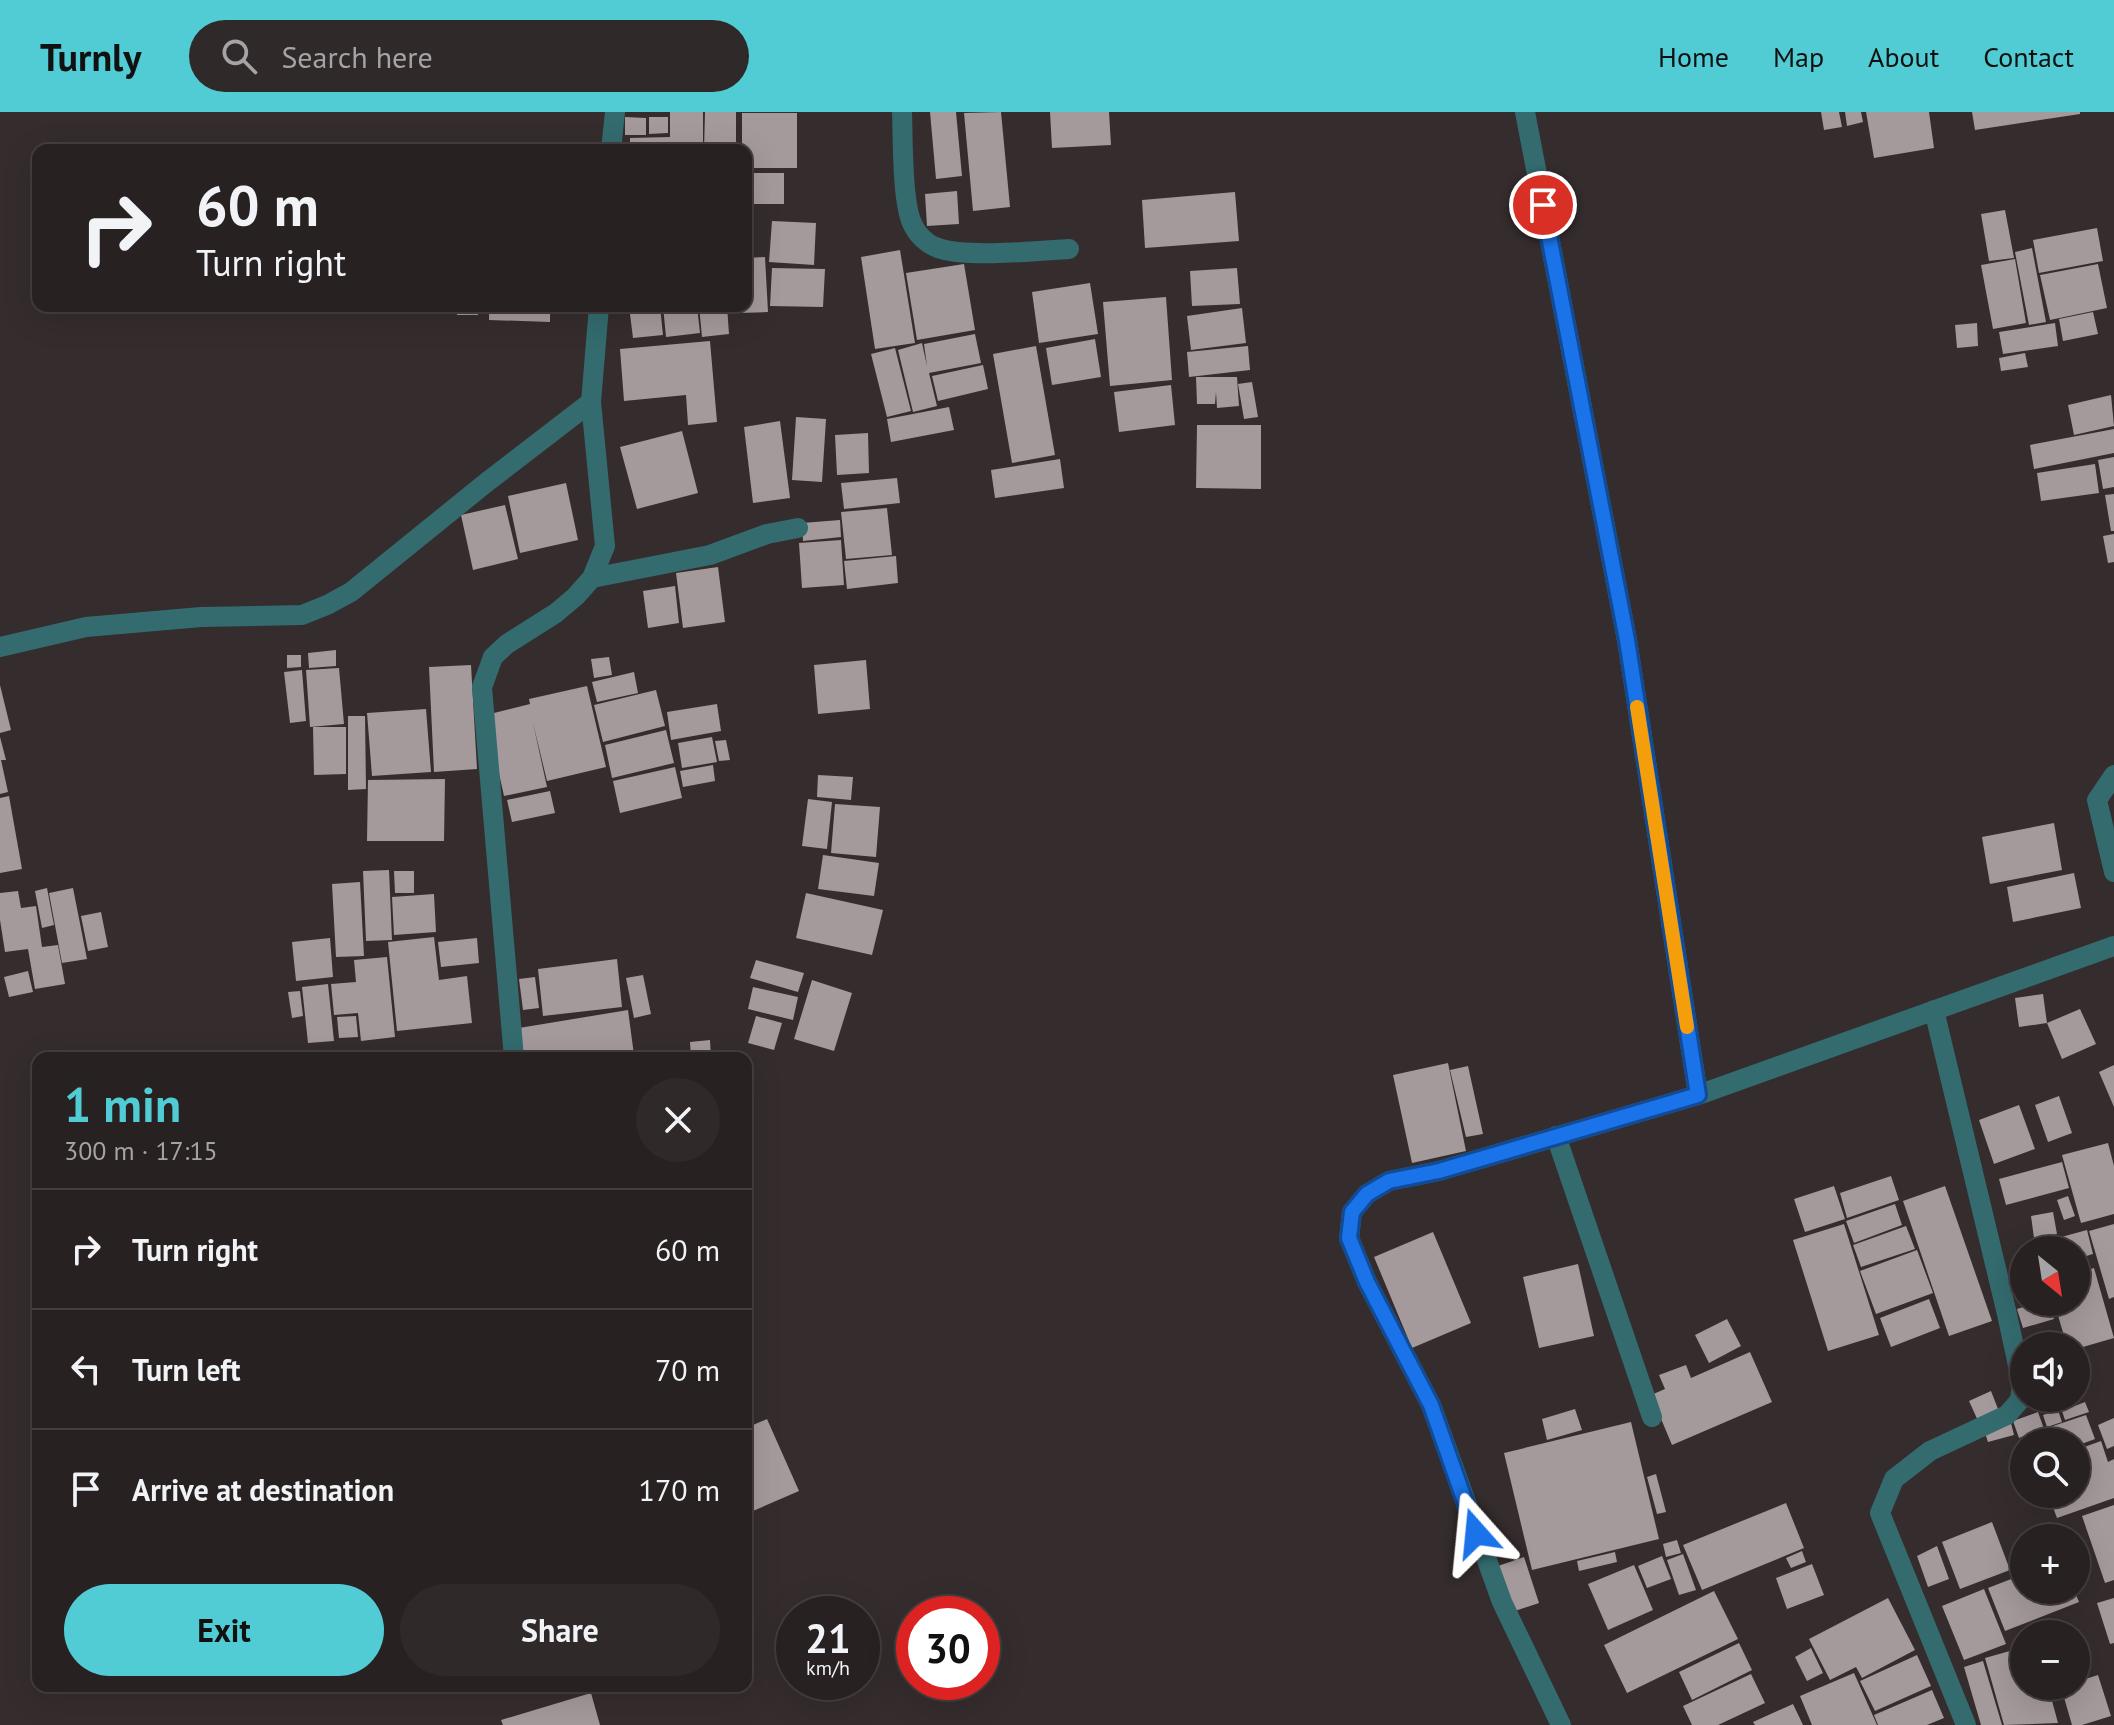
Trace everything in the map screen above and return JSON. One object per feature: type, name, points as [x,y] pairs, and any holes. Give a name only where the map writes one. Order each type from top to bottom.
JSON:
[{"type":"street","points":[[612,144],[615,112]]},
{"type":"street","points":[[902,112],[911,222],[925,242],[942,250],[972,252],[1019,253],[1069,249]]},
{"type":"street","points":[[1525,112],[1627,640],[1698,1095]]},
{"type":"street","points":[[513,1052],[482,687],[493,657],[507,644],[556,613],[592,578],[605,546],[591,402],[598,312]]},
{"type":"street","points":[[0,647],[86,627],[201,617],[302,615],[315,610],[351,592],[591,402]]},
{"type":"street","points":[[592,578],[710,555],[767,534],[798,528]]},
{"type":"street","points":[[2114,775],[2097,800],[2114,872]]},
{"type":"street","points":[[1561,1725],[1502,1602],[1431,1405],[1367,1282],[1349,1238],[1352,1212],[1367,1194],[1389,1181],[1439,1171],[1698,1095],[2114,946]]},
{"type":"street","points":[[1934,1010],[2022,1384],[2020,1400],[2007,1415],[1930,1451],[1894,1479],[1880,1513],[1966,1725]]},
{"type":"street","points":[[1556,1136],[1652,1417]]},
{"type":"building","points":[[670,112],[703,112],[703,144],[630,144],[630,138],[670,137]]},
{"type":"building","points":[[705,112],[736,112],[736,144],[704,144]]},
{"type":"building","points":[[930,112],[956,112],[962,176],[936,179]]},
{"type":"building","points":[[1001,112],[1010,207],[973,211],[964,113]]},
{"type":"building","points":[[1050,112],[1109,112],[1111,145],[1052,148]]},
{"type":"building","points":[[1821,112],[1839,112],[1842,127],[1824,130]]},
{"type":"building","points":[[1845,112],[1861,112],[1863,122],[1847,126]]},
{"type":"building","points":[[1866,112],[1929,112],[1934,148],[1874,158]]},
{"type":"building","points":[[1972,112],[2080,112],[2080,114],[1975,130]]},
{"type":"building","points":[[742,113],[797,113],[797,168],[752,168],[752,144],[742,144]]},
{"type":"building","points":[[625,117],[646,118],[646,135],[625,135]]},
{"type":"building","points":[[649,117],[668,117],[668,133],[649,134]]},
{"type":"building","points":[[752,173],[784,173],[784,204],[752,204]]},
{"type":"building","points":[[957,191],[959,224],[927,226],[925,194]]},
{"type":"building","points":[[1235,192],[1239,241],[1145,248],[1142,200]]},
{"type":"building","points":[[2005,210],[2014,258],[1989,261],[1981,214]]},
{"type":"building","points":[[772,221],[816,223],[814,265],[769,262]]},
{"type":"building","points":[[2097,228],[2103,261],[2039,273],[2033,240]]},
{"type":"building","points":[[2032,248],[2046,322],[2029,325],[2015,252]]},
{"type":"building","points":[[900,250],[915,343],[875,349],[861,257]]},
{"type":"building","points":[[765,257],[768,312],[739,313],[752,312],[752,258]]},
{"type":"building","points":[[2015,259],[2026,323],[1993,329],[1981,265]]},
{"type":"building","points":[[964,264],[975,330],[917,340],[906,273]]},
{"type":"building","points":[[2098,264],[2107,308],[2050,320],[2040,275]]},
{"type":"building","points":[[772,268],[825,269],[823,307],[770,306]]},
{"type":"building","points":[[1237,268],[1240,304],[1192,306],[1190,271]]},
{"type":"building","points":[[1090,283],[1098,334],[1039,343],[1032,292]]},
{"type":"building","points":[[1166,297],[1172,380],[1110,386],[1103,302]]},
{"type":"building","points":[[1242,308],[1246,343],[1191,350],[1187,316]]},
{"type":"building","points":[[457,312],[478,312],[478,315],[457,315]]},
{"type":"building","points":[[489,312],[550,312],[550,322],[489,320]]},
{"type":"building","points":[[630,312],[661,312],[663,335],[633,338]]},
{"type":"building","points":[[664,312],[698,312],[700,333],[666,337]]},
{"type":"building","points":[[700,312],[727,312],[729,334],[702,337]]},
{"type":"building","points":[[2093,312],[2098,334],[2063,341],[2059,319]]},
{"type":"building","points":[[1977,323],[1978,346],[1957,348],[1955,325]]},
{"type":"building","points":[[2055,323],[2058,346],[2003,354],[1999,332]]},
{"type":"building","points":[[975,334],[981,363],[929,373],[937,406],[913,412],[898,350],[922,343],[927,366],[924,344]]},
{"type":"building","points":[[1095,339],[1101,377],[1052,385],[1046,348]]},
{"type":"building","points":[[710,341],[717,422],[688,425],[686,395],[624,401],[620,349]]},
{"type":"building","points":[[1036,346],[1055,455],[1012,463],[993,354]]},
{"type":"building","points":[[1248,346],[1250,370],[1189,377],[1187,352]]},
{"type":"building","points":[[895,348],[911,411],[887,417],[871,354]]},
{"type":"building","points":[[2025,353],[2028,367],[2001,371],[1999,358]]},
{"type":"building","points":[[983,365],[988,389],[938,401],[932,376]]},
{"type":"building","points":[[1196,377],[1237,377],[1239,406],[1217,408],[1216,392],[1215,404],[1197,404]]},
{"type":"building","points":[[1252,382],[1258,417],[1244,419],[1238,384]]},
{"type":"building","points":[[1171,385],[1175,425],[1119,432],[1114,392]]},
{"type":"building","points":[[2111,395],[2114,426],[2074,435],[2068,405]]},
{"type":"building","points":[[949,407],[954,430],[891,442],[887,419]]},
{"type":"building","points":[[796,417],[826,419],[822,482],[792,480]]},
{"type":"building","points":[[780,421],[790,498],[753,503],[744,427]]},
{"type":"building","points":[[1197,425],[1261,425],[1261,489],[1196,488]]},
{"type":"building","points":[[2114,429],[2114,453],[2034,469],[2030,445]]},
{"type":"building","points":[[682,431],[698,493],[637,509],[620,447]]},
{"type":"building","points":[[868,433],[869,473],[837,475],[835,435]]},
{"type":"building","points":[[2114,457],[2114,487],[2103,489],[2098,460]]},
{"type":"building","points":[[1060,459],[1064,488],[995,498],[991,470]]},
{"type":"building","points":[[2095,464],[2099,493],[2041,501],[2037,473]]},
{"type":"building","points":[[897,478],[900,503],[844,509],[841,483]]},
{"type":"building","points":[[566,483],[578,540],[520,553],[508,496]]},
{"type":"building","points":[[2114,494],[2114,531],[2111,531],[2105,495]]},
{"type":"building","points":[[505,505],[518,559],[473,570],[461,515]]},
{"type":"building","points":[[887,508],[892,555],[846,559],[841,512]]},
{"type":"building","points":[[840,520],[841,537],[803,541],[802,523]]},
{"type":"building","points":[[2114,534],[2114,562],[2108,563],[2103,536]]},
{"type":"building","points":[[841,540],[844,585],[802,588],[799,543]]},
{"type":"building","points":[[896,556],[898,583],[847,589],[844,561]]},
{"type":"building","points":[[718,567],[725,622],[683,628],[676,573]]},
{"type":"building","points":[[675,586],[679,623],[648,628],[643,591]]},
{"type":"building","points":[[336,650],[336,666],[309,668],[308,653]]},
{"type":"building","points":[[287,655],[301,655],[301,667],[287,668]]},
{"type":"building","points":[[609,657],[612,675],[594,678],[591,659]]},
{"type":"building","points":[[866,660],[870,709],[818,714],[814,665]]},
{"type":"building","points":[[471,665],[477,769],[434,772],[429,667]]},
{"type":"building","points":[[339,668],[344,724],[310,727],[306,670]]},
{"type":"building","points":[[302,670],[306,721],[290,723],[284,672]]},
{"type":"building","points":[[634,672],[638,693],[597,702],[592,682]]},
{"type":"building","points":[[0,685],[11,730],[0,733]]},
{"type":"building","points":[[587,686],[606,767],[547,781],[533,723],[547,787],[504,796],[486,715],[530,704],[529,699]]},
{"type":"building","points":[[656,690],[665,726],[603,742],[594,705]]},
{"type":"building","points":[[717,704],[721,731],[671,740],[667,712]]},
{"type":"building","points":[[426,709],[431,772],[372,776],[367,713]]},
{"type":"building","points":[[348,716],[365,716],[366,789],[348,790]]},
{"type":"building","points":[[313,727],[346,727],[346,774],[314,775]]},
{"type":"building","points":[[666,730],[674,763],[612,778],[605,745]]},
{"type":"building","points":[[0,737],[6,760],[1,760],[8,792],[0,794]]},
{"type":"building","points":[[712,737],[717,762],[682,768],[678,743]]},
{"type":"building","points":[[726,740],[730,760],[719,761],[715,741]]},
{"type":"building","points":[[713,765],[715,781],[683,787],[680,771]]},
{"type":"building","points":[[675,767],[682,798],[620,813],[613,781]]},
{"type":"building","points":[[818,775],[853,777],[851,800],[817,797]]},
{"type":"building","points":[[445,779],[444,841],[367,841],[368,780]]},
{"type":"building","points":[[550,791],[555,813],[512,822],[507,800]]},
{"type":"building","points":[[9,796],[22,869],[0,873],[0,798]]},
{"type":"building","points":[[808,799],[832,802],[827,849],[802,846]]},
{"type":"building","points":[[835,804],[880,807],[876,857],[831,853]]},
{"type":"building","points":[[2054,823],[2062,870],[1990,884],[1982,837]]},
{"type":"building","points":[[823,855],[879,863],[874,896],[818,889]]},
{"type":"building","points":[[389,870],[392,940],[366,941],[363,871]]},
{"type":"building","points":[[394,871],[414,871],[414,893],[395,893]]},
{"type":"building","points":[[2074,873],[2081,908],[2013,922],[2007,887]]},
{"type":"building","points":[[360,882],[364,956],[336,957],[332,884]]},
{"type":"building","points":[[47,888],[54,925],[42,928],[35,891]]},
{"type":"building","points":[[73,888],[87,959],[62,963],[49,893]]},
{"type":"building","points":[[18,891],[21,908],[36,906],[42,947],[58,945],[65,984],[35,989],[28,949],[5,952],[0,893]]},
{"type":"building","points":[[806,893],[883,910],[872,955],[796,938]]},
{"type":"building","points":[[434,894],[436,932],[394,935],[392,897]]},
{"type":"building","points":[[101,912],[108,947],[88,951],[81,916]]},
{"type":"building","points":[[434,937],[439,980],[467,976],[472,1023],[397,1031],[388,942]]},
{"type":"building","points":[[330,938],[333,977],[296,981],[292,942]]},
{"type":"building","points":[[477,938],[479,963],[441,967],[438,942]]},
{"type":"building","points":[[387,957],[395,1037],[361,1041],[358,1013],[334,1015],[331,984],[356,982],[354,960]]},
{"type":"building","points":[[617,959],[622,1007],[543,1016],[538,969]]},
{"type":"building","points":[[756,960],[804,973],[798,992],[750,978]]},
{"type":"building","points":[[28,971],[33,992],[9,997],[4,977]]},
{"type":"building","points":[[643,975],[651,1014],[634,1018],[626,978]]},
{"type":"building","points":[[535,977],[539,1008],[523,1010],[519,979]]},
{"type":"building","points":[[812,980],[852,993],[834,1051],[794,1039]]},
{"type":"building","points":[[328,984],[334,1041],[308,1043],[302,987]]},
{"type":"building","points":[[753,987],[798,997],[793,1020],[748,1009]]},
{"type":"building","points":[[300,991],[303,1016],[292,1018],[288,992]]},
{"type":"building","points":[[2043,994],[2047,1023],[2019,1027],[2015,998]]},
{"type":"building","points":[[2080,1009],[2096,1044],[2062,1059],[2047,1023]]},
{"type":"building","points":[[628,1010],[634,1052],[522,1052],[519,1028]]},
{"type":"building","points":[[356,1016],[358,1037],[339,1038],[337,1017]]},
{"type":"building","points":[[756,1016],[782,1023],[774,1050],[748,1043]]},
{"type":"building","points":[[710,1040],[711,1052],[691,1052],[690,1042]]},
{"type":"building","points":[[1448,1063],[1466,1151],[1412,1163],[1393,1075]]},
{"type":"building","points":[[2114,1065],[2114,1107],[2099,1072]]},
{"type":"building","points":[[1468,1066],[1483,1134],[1466,1137],[1450,1070]]},
{"type":"building","points":[[2059,1096],[2072,1133],[2048,1142],[2035,1105]]},
{"type":"building","points":[[2019,1105],[2035,1149],[1994,1164],[1979,1120]]},
{"type":"building","points":[[2108,1143],[2114,1166],[2114,1214],[2081,1223],[2062,1155]]},
{"type":"building","points":[[2062,1162],[2069,1188],[2006,1205],[1999,1179]]},
{"type":"building","points":[[1891,1176],[1899,1200],[1847,1218],[1840,1193]]},
{"type":"building","points":[[1834,1186],[1845,1219],[1805,1232],[1794,1199]]},
{"type":"building","points":[[1945,1186],[1992,1321],[1949,1336],[1903,1201]]},
{"type":"building","points":[[2068,1196],[2075,1216],[2064,1220],[2057,1200]]},
{"type":"building","points":[[1895,1204],[1902,1225],[1854,1243],[1846,1221]]},
{"type":"building","points":[[2053,1212],[2057,1234],[2034,1236],[2031,1216]]},
{"type":"building","points":[[1844,1224],[1879,1335],[1828,1351],[1793,1240]]},
{"type":"building","points":[[2114,1224],[2114,1297],[2109,1299],[2089,1231]]},
{"type":"building","points":[[1906,1226],[1915,1249],[1861,1267],[1853,1245]]},
{"type":"building","points":[[2087,1230],[2088,1236],[2065,1236]]},
{"type":"building","points":[[1433,1232],[1471,1323],[1412,1348],[1374,1257]]},
{"type":"building","points":[[1917,1250],[1933,1293],[1876,1314],[1860,1271]]},
{"type":"building","points":[[1578,1264],[1594,1336],[1539,1348],[1523,1277]]},
{"type":"building","points":[[2094,1268],[2114,1338],[2090,1345],[2090,1332],[2063,1332],[2058,1316],[2090,1316],[2090,1269]]},
{"type":"building","points":[[1929,1299],[1940,1328],[1891,1347],[1880,1318]]},
{"type":"building","points":[[2019,1316],[2053,1316],[2054,1319],[2023,1328]]},
{"type":"building","points":[[1727,1319],[1741,1346],[1709,1363],[1695,1335]]},
{"type":"building","points":[[1750,1352],[1772,1402],[1672,1445],[1651,1395],[1665,1389],[1659,1375],[1686,1365],[1691,1378]]},
{"type":"building","points":[[1991,1391],[2000,1414],[1979,1423],[1969,1401]]},
{"type":"building","points":[[1575,1409],[1582,1430],[1547,1440],[1542,1419]]},
{"type":"building","points":[[2038,1412],[2044,1428],[2015,1428],[2013,1421]]},
{"type":"building","points":[[2059,1412],[2062,1422],[2047,1427],[2043,1415]]},
{"type":"building","points":[[2062,1412],[2089,1412],[2065,1420]]},
{"type":"building","points":[[2086,1415],[2095,1439],[2090,1441],[2090,1428],[2047,1428]]},
{"type":"building","points":[[2114,1418],[2114,1446],[2107,1449],[2098,1425]]},
{"type":"building","points":[[767,1419],[799,1491],[752,1511],[752,1425]]},
{"type":"building","points":[[1631,1422],[1659,1539],[1532,1570],[1504,1453]]},
{"type":"building","points":[[2011,1423],[2012,1428],[2010,1436],[1988,1442],[1984,1430]]},
{"type":"building","points":[[2101,1441],[2108,1462],[2114,1459],[2114,1498],[2090,1506],[2090,1445]]},
{"type":"building","points":[[1656,1474],[1666,1512],[1657,1514],[1647,1477]]},
{"type":"building","points":[[1786,1503],[1804,1548],[1702,1590],[1683,1545]]},
{"type":"building","points":[[2114,1505],[2114,1580],[2105,1583],[2090,1539],[2090,1524],[2085,1524],[2082,1516]]},
{"type":"building","points":[[2053,1508],[2086,1508],[2057,1518]]},
{"type":"building","points":[[1992,1522],[2010,1570],[1960,1589],[1942,1542]]},
{"type":"building","points":[[1677,1540],[1681,1553],[1666,1557],[1663,1544]]},
{"type":"building","points":[[1937,1546],[1949,1579],[1928,1587],[1917,1556]]},
{"type":"building","points":[[1802,1551],[1806,1562],[1791,1568],[1786,1558]]},
{"type":"building","points":[[1615,1552],[1617,1562],[1579,1571],[1577,1561]]},
{"type":"building","points":[[1683,1554],[1696,1590],[1679,1595],[1667,1560]]},
{"type":"building","points":[[1662,1556],[1671,1579],[1647,1588],[1638,1566]]},
{"type":"building","points":[[1524,1557],[1539,1603],[1512,1612],[1498,1566]]},
{"type":"building","points":[[1812,1564],[1824,1595],[1787,1609],[1776,1578]]},
{"type":"building","points":[[1634,1565],[1653,1610],[1608,1630],[1588,1584]]},
{"type":"building","points":[[2010,1579],[2010,1604],[2074,1604],[2033,1620],[2010,1620],[2010,1629],[2005,1631],[1988,1588]]},
{"type":"building","points":[[1984,1589],[2006,1644],[1964,1660],[1942,1606]]},
{"type":"building","points":[[1714,1591],[1738,1639],[1627,1693],[1604,1645]]},
{"type":"building","points":[[1888,1598],[1915,1650],[1862,1678],[1856,1667],[1830,1680],[1809,1639]]},
{"type":"building","points":[[2114,1598],[2114,1643],[2110,1644],[2097,1603]]},
{"type":"building","points":[[1739,1643],[1752,1670],[1692,1700],[1679,1672]]},
{"type":"building","points":[[1811,1648],[1823,1673],[1807,1681],[1795,1657]]},
{"type":"building","points":[[2010,1651],[2010,1700],[2052,1700],[2058,1723],[2004,1725],[1985,1658]]},
{"type":"building","points":[[1917,1655],[1931,1686],[1875,1711],[1860,1681]]},
{"type":"building","points":[[1983,1661],[2002,1725],[1981,1725],[1964,1667]]},
{"type":"building","points":[[1854,1673],[1877,1725],[1812,1725],[1800,1696]]},
{"type":"building","points":[[1751,1674],[1765,1703],[1718,1725],[1692,1725],[1683,1706]]},
{"type":"building","points":[[2098,1675],[2111,1716],[2072,1725],[2065,1700],[2090,1700],[2090,1678]]},
{"type":"building","points":[[1932,1690],[1944,1718],[1927,1725],[1878,1725],[1874,1715]]},
{"type":"building","points":[[591,1693],[600,1725],[503,1725],[501,1720]]},
{"type":"building","points":[[1793,1704],[1803,1725],[1755,1725],[1753,1722]]},
{"type":"slow traffic","points":[[1637,707],[1687,1027]]},
{"type":"route","points":[[1476,1533],[1431,1405],[1367,1282],[1349,1238],[1352,1212],[1367,1194],[1389,1181],[1439,1171],[1698,1095],[1627,640],[1543,205]]}]
